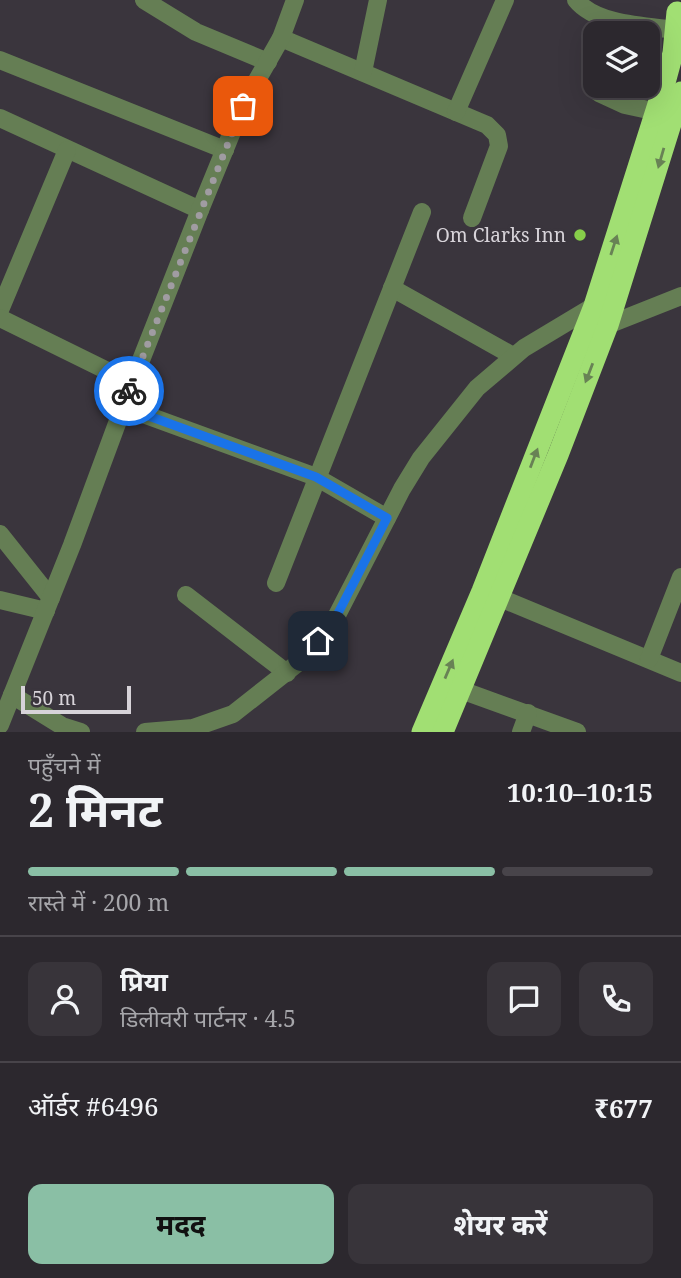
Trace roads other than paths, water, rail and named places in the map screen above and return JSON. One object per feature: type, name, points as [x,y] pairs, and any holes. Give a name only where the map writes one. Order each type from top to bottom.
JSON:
[{"type":"highway","points":[[443,732],[500,598],[608,325],[670,115],[669,69],[677,15]]},
{"type":"highway","points":[[422,732],[482,590],[681,92]]},
{"type":"street","points":[[144,0],[196,32],[268,62]]},
{"type":"street","points":[[0,725],[200,210],[243,106],[281,38],[295,0]]},
{"type":"street","points":[[363,72],[377,0]]},
{"type":"street","points":[[456,111],[505,0]]},
{"type":"street","points":[[576,0],[583,8],[597,16],[677,15]]},
{"type":"street","points":[[281,38],[487,125],[496,135],[499,146],[472,218]]},
{"type":"street","points":[[0,60],[225,150]]},
{"type":"street","points":[[660,66],[669,69]]},
{"type":"street","points":[[610,98],[625,105],[670,115]]},
{"type":"street","points":[[0,118],[200,210]]},
{"type":"street","points":[[0,310],[67,150]]},
{"type":"street","points":[[276,583],[422,212]]},
{"type":"street","points":[[392,288],[513,356]]},
{"type":"street","points":[[608,325],[681,296]]},
{"type":"street","points":[[145,732],[193,728],[214,723],[233,714],[303,659],[333,623],[402,489],[429,448],[477,388],[513,356],[594,306]]},
{"type":"street","points":[[0,318],[132,383]]},
{"type":"street","points":[[124,407],[316,477],[387,518]]},
{"type":"street","points":[[0,534],[48,605]]},
{"type":"street","points":[[649,659],[681,577]]},
{"type":"street","points":[[187,595],[287,673]]},
{"type":"street","points":[[500,598],[681,673]]},
{"type":"street","points":[[0,600],[48,605]]},
{"type":"street","points":[[0,674],[62,726],[81,732]]},
{"type":"street","points":[[461,690],[577,732]]},
{"type":"street","points":[[521,732],[528,713]]},
{"type":"place","name":"Om Clarks Inn","points":[[580,235]]}]
